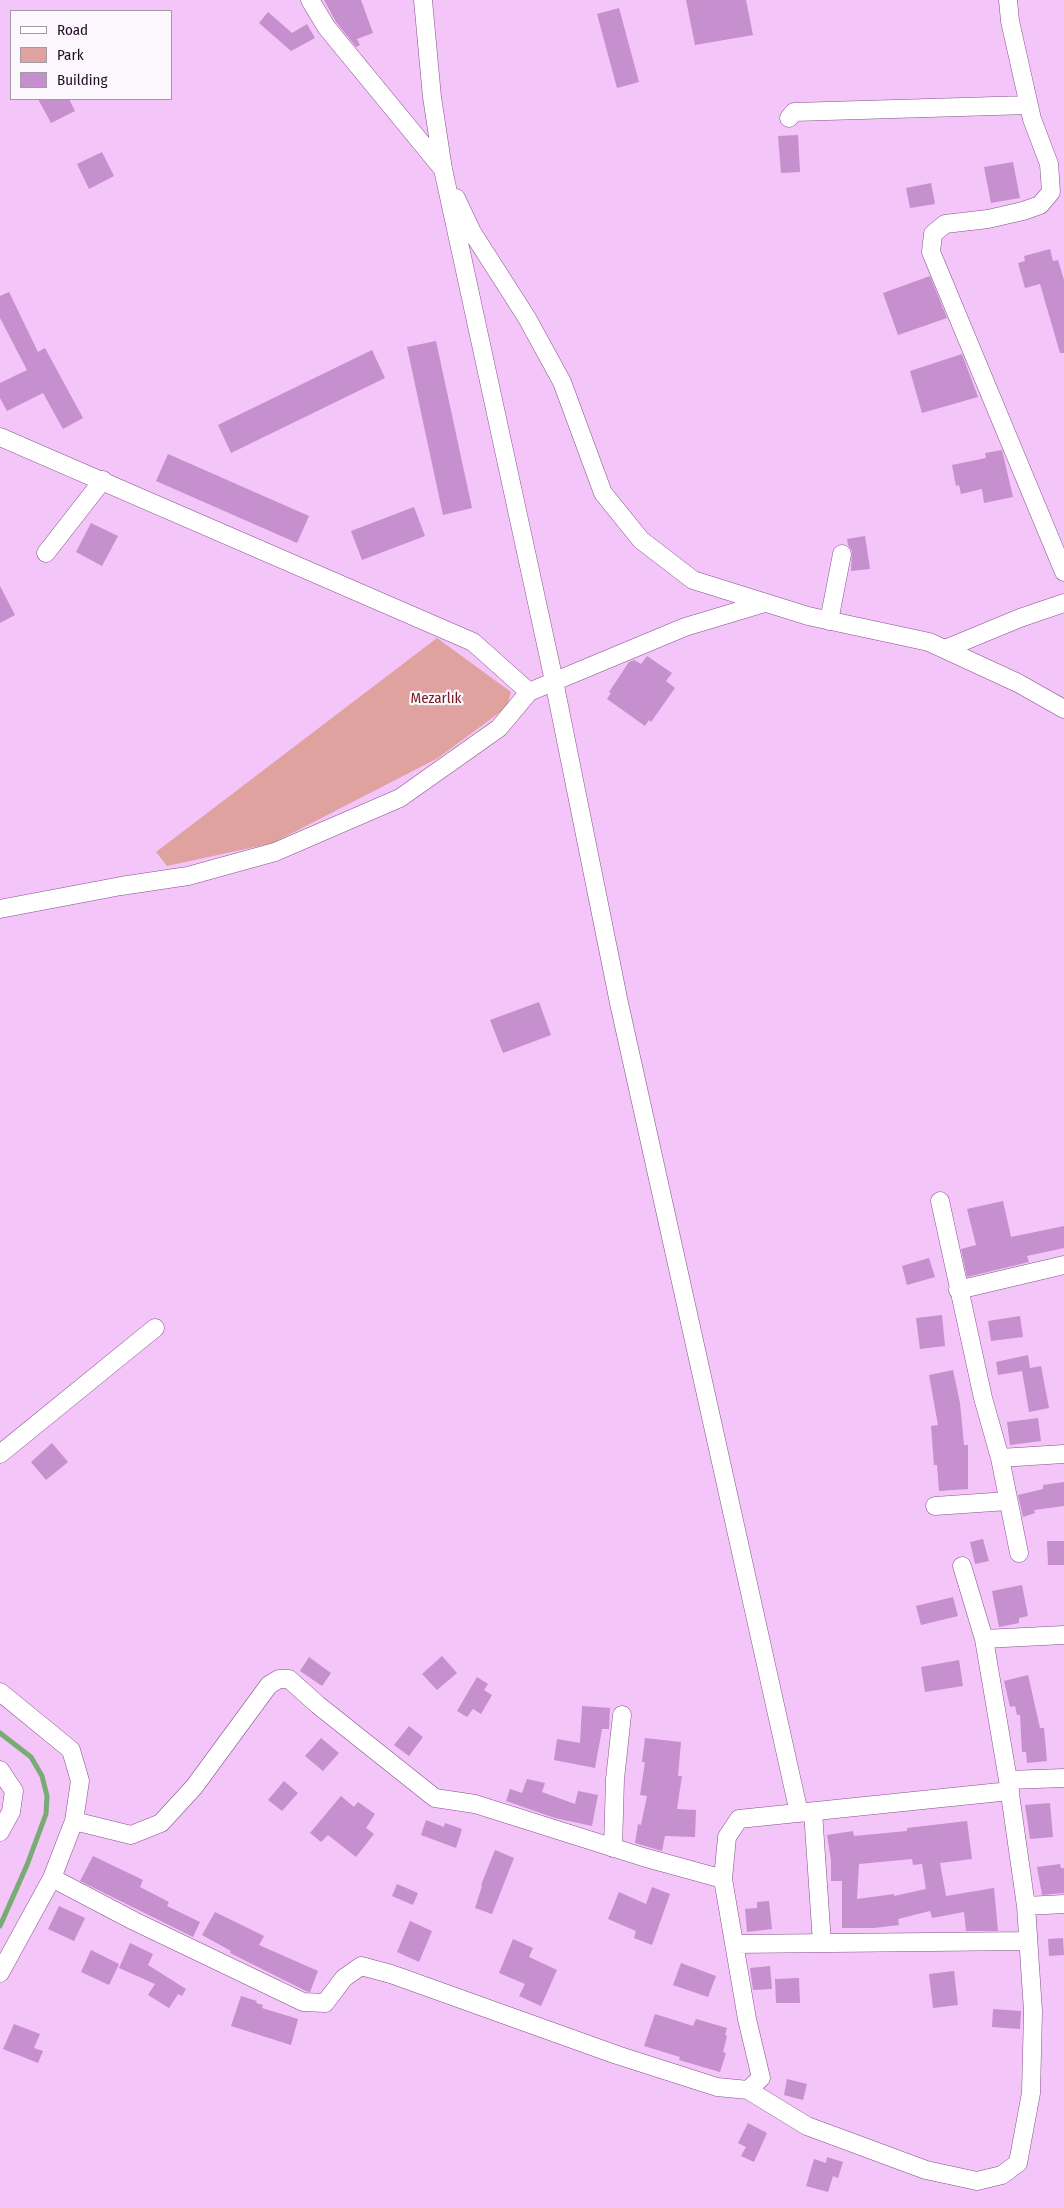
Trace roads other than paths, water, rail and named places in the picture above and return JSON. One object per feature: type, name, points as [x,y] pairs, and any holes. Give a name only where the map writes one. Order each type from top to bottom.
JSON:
[{"type":"street","points":[[310,0],[327,28],[442,169],[472,232],[527,318],[562,382],[604,493],[641,540],[693,580],[829,621],[929,642],[1018,683],[1064,709]]},
{"type":"street","points":[[422,0],[442,169],[554,682],[619,1003],[806,1812],[822,1943]]},
{"type":"street","points":[[1008,0],[1010,21],[1032,120],[1049,164],[1051,192],[1040,205],[1023,211],[988,219],[945,224],[933,234],[931,252],[1064,572]]},
{"type":"street","points":[[788,118],[794,112],[1029,105]]},
{"type":"street","points":[[0,437],[103,480],[473,642],[529,692]]},
{"type":"street","points":[[46,553],[103,480]]},
{"type":"street","points":[[829,621],[842,554]]},
{"type":"street","points":[[0,909],[121,886],[188,876],[275,852],[400,798],[499,728],[529,692],[685,627],[765,603]]},
{"type":"street","points":[[945,649],[1020,618],[1064,603]]},
{"type":"street","points":[[940,1201],[982,1398],[1000,1458],[1019,1553]]},
{"type":"street","points":[[958,1290],[1064,1265]]},
{"type":"street","points":[[0,1454],[155,1328]]},
{"type":"street","points":[[1000,1458],[1064,1454]]},
{"type":"street","points":[[935,1506],[1008,1501]]},
{"type":"street","points":[[52,1878],[134,1921],[304,2002],[325,2003],[344,1978],[361,1966],[390,1974],[617,2055],[717,2087],[748,2090],[807,2126],[926,2170],[977,2181],[1002,2174],[1018,2163],[1031,2093],[1033,2011],[1026,1906],[1009,1786],[984,1639],[962,1566]]},
{"type":"street","points":[[984,1639],[1064,1635]]},
{"type":"street","points":[[74,1821],[131,1835],[161,1823],[194,1787],[268,1685],[279,1678],[289,1679],[435,1798],[475,1804],[613,1848],[723,1879]]},
{"type":"street","points":[[0,1692],[71,1750],[80,1781],[74,1821],[52,1878],[0,1973]]},
{"type":"street","points":[[613,1848],[615,1779],[622,1715]]},
{"type":"street","points":[[0,1770],[14,1791],[11,1812],[0,1832]]},
{"type":"street","points":[[748,2090],[761,2078],[747,2020],[723,1879],[727,1838],[738,1820],[1064,1778]]},
{"type":"street","points":[[1026,1906],[1064,1904]]},
{"type":"street","points":[[734,1944],[1028,1942]]},
{"type":"waterway","points":[[0,1733],[31,1757],[42,1776],[47,1796],[46,1814],[27,1865],[0,1926]]},
{"type":"park label","name":"Mezarlık","points":[[436,699]]}]
